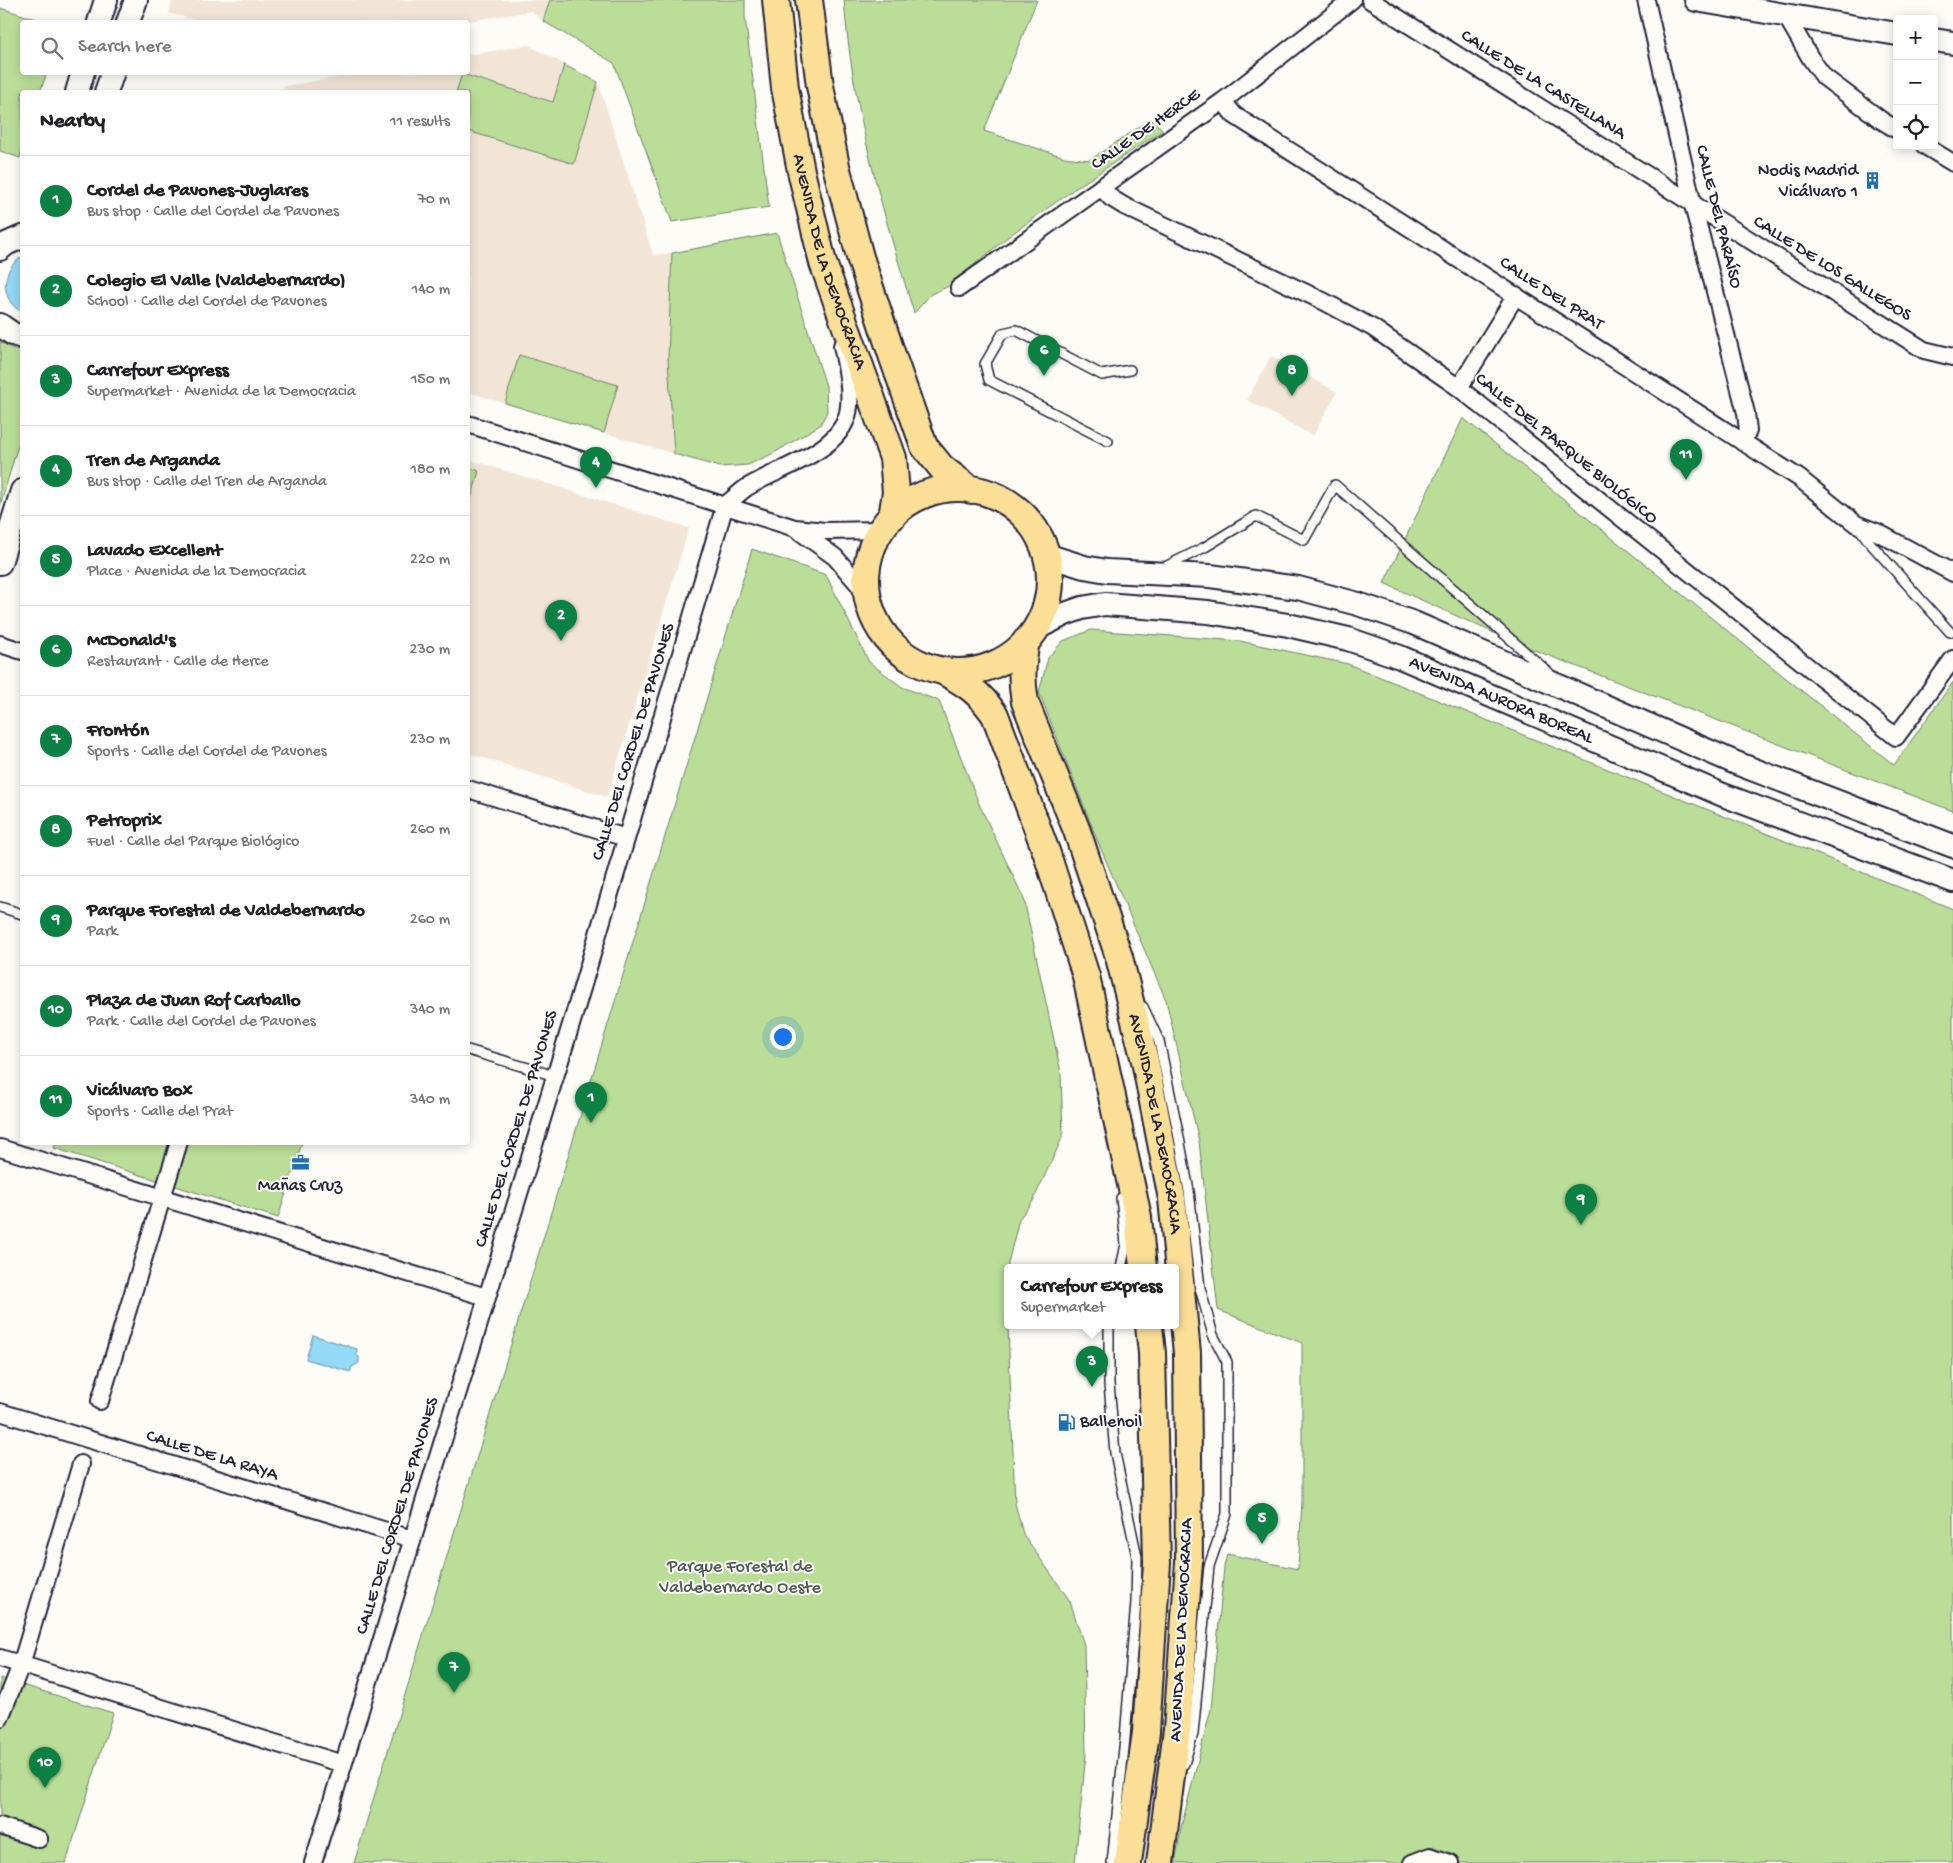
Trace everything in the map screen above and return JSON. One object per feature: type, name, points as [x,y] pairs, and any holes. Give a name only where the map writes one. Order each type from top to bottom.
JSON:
[{"type":"main road","points":[[100,20],[106,0]]},
{"type":"main road","points":[[129,20],[136,0]]},
{"type":"main road","name":"AVENIDA DE LA DEMOCRACIA","points":[[776,0],[785,88],[801,170],[823,263],[893,458],[896,492],[886,524]]},
{"type":"main road","name":"AVENIDA DE LA DEMOCRACIA","points":[[808,0],[820,86],[836,166],[860,257],[893,358],[924,446],[942,468],[971,490]]},
{"type":"main road","points":[[1696,0],[1893,33]]},
{"type":"main road","points":[[1938,41],[1953,43]]},
{"type":"main road","points":[[77,90],[82,75]]},
{"type":"main road","points":[[107,90],[112,75]]},
{"type":"main road","points":[[0,249],[20,238]]},
{"type":"main road","points":[[0,325],[20,336]]},
{"type":"main road","points":[[956,489],[971,490],[996,497],[1017,510],[1035,531],[1046,555],[1049,568],[1049,590],[1044,612],[1031,635],[1002,661],[973,671],[943,671],[916,662],[894,646],[877,624],[867,594],[868,562],[873,546],[886,524],[904,506],[928,494],[956,489]]},
{"type":"main road","points":[[0,563],[20,498]]},
{"type":"main road","name":"AVENIDA AURORA BOREAL","points":[[1046,555],[1084,567],[1107,571],[1210,576],[1298,588],[1358,604],[1414,623],[1736,763],[1953,846]]},
{"type":"main road","name":"AVENIDA AURORA BOREAL","points":[[1031,635],[1074,611],[1105,604],[1208,612],[1288,625],[1348,639],[1400,657],[1723,795],[1953,881]]},
{"type":"main road","name":"AVENIDA DE LA DEMOCRACIA","points":[[1031,635],[1022,664],[1021,683],[1025,702],[1077,831],[1119,957],[1146,1061],[1172,1200],[1178,1264]]},
{"type":"main road","name":"AVENIDA DE LA DEMOCRACIA","points":[[943,671],[969,685],[986,702],[995,715],[1047,854],[1086,976],[1138,1217],[1143,1264]]},
{"type":"main road","name":"AVENIDA DE LA DEMOCRACIA","points":[[1160,1863],[1177,1729],[1189,1562],[1187,1353],[1179,1271]]},
{"type":"main road","name":"AVENIDA DE LA DEMOCRACIA","points":[[1128,1863],[1146,1732],[1157,1563],[1152,1353],[1149,1329]]},
{"type":"street","name":"CALLE DE HERCE","points":[[959,288],[1223,101],[1352,0]]},
{"type":"street","name":"CALLE DE LA CASTELLANA","points":[[1370,0],[1693,205]]},
{"type":"street","name":"CALLE DEL PARAÍSO","points":[[1646,0],[1693,205],[1746,413],[1748,431],[1742,442]]},
{"type":"street","points":[[1786,16],[1811,59],[1824,77],[1893,128]]},
{"type":"street","name":"CALLE DEL PRAT","points":[[1223,101],[1234,115],[1799,478],[1856,524],[1877,532],[1953,573]]},
{"type":"street","points":[[1932,150],[1953,163]]},
{"type":"street","name":"CALLE DEL PARQUE BIOLÓGICO","points":[[1101,186],[1110,198],[1124,206],[1325,302],[1373,328],[1459,388],[1896,737],[1953,659]]},
{"type":"street","name":"CALLE DE LOS GALLEGOS","points":[[1693,205],[1924,350],[1953,357]]},
{"type":"street","points":[[725,505],[746,488],[820,449],[842,428],[849,408],[848,375],[823,263]]},
{"type":"street","points":[[1459,388],[1516,295]]},
{"type":"street","points":[[470,425],[795,528],[825,531],[886,524]]},
{"type":"street","name":"CALLE DEL CORDEL DE PAVONES","points":[[313,1863],[555,1076],[725,505]]},
{"type":"street","points":[[795,528],[835,557],[867,594]]},
{"type":"street","points":[[0,644],[20,650]]},
{"type":"street","points":[[470,789],[626,838]]},
{"type":"street","points":[[100,1401],[178,1145]]},
{"type":"street","points":[[0,1148],[486,1297]]},
{"type":"street","name":"CALLE DE LA RAYA","points":[[0,1412],[412,1539]]},
{"type":"street","points":[[0,1718],[21,1665],[81,1464]]},
{"type":"street","points":[[0,1658],[343,1764]]},
{"type":"street","points":[[0,1826],[39,1839]]},
{"type":"street","points":[[1413,1858],[1430,1856],[1450,1863]]},
{"type":"lane","points":[[1108,441],[989,380],[985,364],[1003,333],[1016,330],[1102,376],[1130,370]]},
{"type":"lane","points":[[1153,574],[1205,547],[1256,516],[1304,540],[1336,485],[1566,688]]},
{"type":"lane","name":"CALLE DEL PRAT","points":[[1856,524],[1870,544],[1950,632]]},
{"type":"lane","points":[[0,907],[20,913]]},
{"type":"lane","points":[[1119,957],[1159,1041],[1189,1191],[1200,1288],[1213,1335],[1227,1362],[1227,1514],[1209,1566],[1193,1734],[1166,1826]]},
{"type":"lane","points":[[1086,976],[1098,1074],[1105,1110]]},
{"type":"lane","points":[[470,1051],[555,1076]]},
{"type":"lane","points":[[1120,1193],[1126,1244],[1122,1264]]},
{"type":"lane","points":[[1109,1329],[1109,1384],[1115,1452],[1138,1558],[1126,1738],[1112,1863]]},
{"type":"shaded area","points":[[172,0],[550,0],[543,21],[531,11],[470,21],[194,20],[169,13]]},
{"type":"shaded area","points":[[528,45],[598,82],[653,255],[672,253],[668,359],[674,454],[470,393],[470,90],[283,90],[284,86],[353,75],[470,75],[470,55]]},
{"type":"shaded area","points":[[1271,356],[1337,392],[1313,436],[1247,400]]},
{"type":"shaded area","points":[[470,460],[689,528],[607,797],[470,754]]},
{"type":"green space","points":[[550,0],[745,0],[745,17],[769,207],[672,222],[614,63],[543,21]]},
{"type":"green space","points":[[844,0],[1037,0],[984,131],[1064,157],[1090,160],[1151,119],[1163,130],[1073,190],[1009,236],[947,287],[931,294],[914,313],[880,197],[861,119],[848,40]]},
{"type":"green space","points":[[0,8],[39,20],[20,20],[20,75],[46,75],[41,90],[20,90],[20,158],[0,151]]},
{"type":"green space","points":[[564,65],[598,82],[574,164],[470,132],[470,90],[457,90],[462,75],[465,75],[553,102]]},
{"type":"green space","points":[[777,233],[826,386],[827,412],[820,425],[774,453],[748,465],[720,467],[674,454],[668,359],[672,253]]},
{"type":"green space","points":[[0,342],[20,350],[20,439],[0,506]]},
{"type":"green space","points":[[519,355],[618,385],[604,433],[505,403]]},
{"type":"green space","points":[[1463,418],[1894,765],[1953,682],[1953,811],[1516,643],[1384,583]]},
{"type":"green space","points":[[470,468],[479,471],[470,502]]},
{"type":"green space","name":"Parque Forestal de Valdebernardo Oeste","points":[[752,549],[826,575],[869,662],[902,687],[939,701],[979,804],[1024,899],[1061,1073],[1063,1136],[1033,1201],[1019,1219],[1008,1264],[1004,1264],[1004,1329],[1008,1329],[1015,1503],[1023,1534],[1070,1601],[1084,1645],[1086,1754],[1075,1863],[354,1863]]},
{"type":"green space","points":[[1091,630],[1240,641],[1348,664],[1953,909],[1953,1863],[1175,1863],[1181,1828],[1211,1709],[1224,1567],[1227,1554],[1298,1569],[1302,1502],[1302,1343],[1218,1310],[1199,1141],[1166,1000],[1100,847],[1039,692],[1048,658],[1063,641]]},
{"type":"green space","points":[[55,1145],[301,1145],[278,1218],[54,1148]]},
{"type":"green space","points":[[0,1678],[113,1713],[66,1863],[0,1863]]},
{"type":"water","points":[[20,258],[20,311],[10,300],[6,285],[10,269]]},
{"type":"water","points":[[313,1335],[357,1349],[356,1354],[359,1357],[359,1363],[352,1367],[350,1372],[306,1359]]},
{"type":"place","name":"Nodis Madrid Vicálvaro 1","points":[[1872,181]]},
{"type":"place","name":"McDonald's","points":[[1044,376]]},
{"type":"place","name":"Petroprix","points":[[1292,396]]},
{"type":"place","name":"Vicálvaro Box","points":[[1686,480]]},
{"type":"place","name":"Tren de Arganda","points":[[596,488]]},
{"type":"place","name":"Colegio El Valle (Valdebernardo)","points":[[561,641]]},
{"type":"place","name":"Cordel de Pavones-Juglares","points":[[591,1123]]},
{"type":"place","name":"Mañas Cruz","points":[[300,1163]]},
{"type":"place","name":"Parque Forestal de Valdebernardo","points":[[1581,1225]]},
{"type":"place","name":"Carrefour Express","points":[[1092,1387]]},
{"type":"place","name":"Ballenoil","points":[[1066,1422]]},
{"type":"place","name":"Lavado Excellent","points":[[1262,1544]]},
{"type":"place","name":"Frontón","points":[[454,1693]]},
{"type":"place","name":"Plaza de Juan Rof Carballo","points":[[45,1788]]}]
